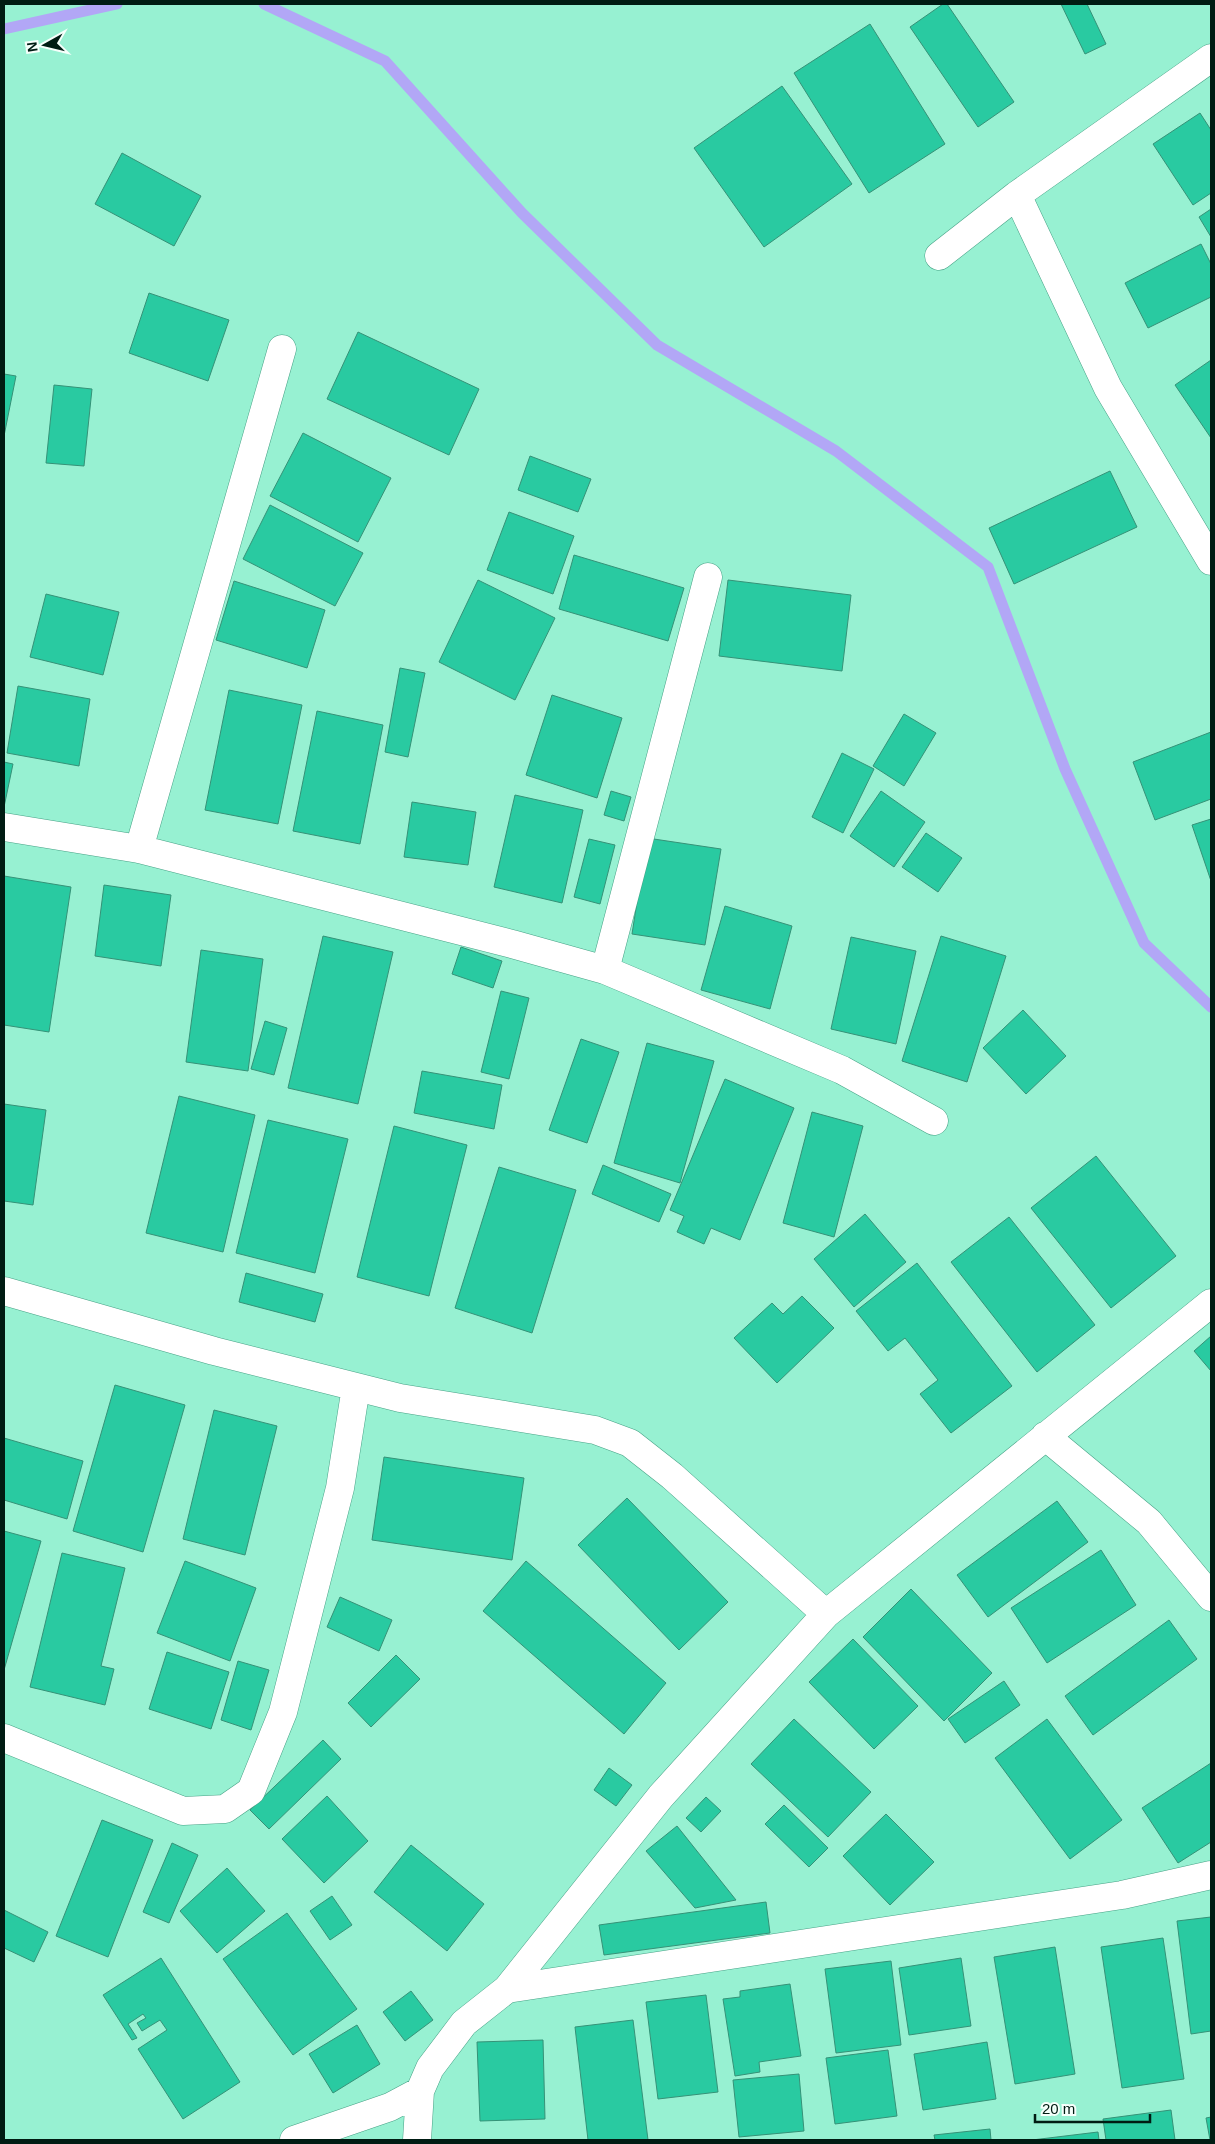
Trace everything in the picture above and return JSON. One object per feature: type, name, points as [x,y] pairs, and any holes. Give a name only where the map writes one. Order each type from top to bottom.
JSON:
[{"type":"street","points":[[939,256],[1018,196],[1211,58]]},
{"type":"street","points":[[1018,196],[1108,388],[1211,561]]},
{"type":"street","points":[[139,849],[282,349]]},
{"type":"street","points":[[605,970],[708,577]]},
{"type":"street","points":[[4,827],[139,849],[512,944],[605,970],[842,1070],[934,1121]]},
{"type":"street","points":[[4,1291],[187,1343],[400,1398],[595,1430],[630,1443],[708,1508],[826,1614]]},
{"type":"street","points":[[417,2140],[420,2091],[430,2068],[464,2023],[507,1989],[662,1796],[826,1614],[1211,1303]]},
{"type":"street","points":[[4,1738],[183,1811],[225,1809],[251,1791],[283,1712],[288,1694],[340,1488],[356,1387]]},
{"type":"street","points":[[1045,1436],[1149,1522],[1211,1597]]},
{"type":"street","points":[[507,1989],[1122,1895],[1211,1875]]},
{"type":"street","points":[[294,2140],[390,2107],[420,2091]]},
{"type":"building","points":[[943,4],[947,4],[1014,102],[978,127],[910,27]]},
{"type":"building","points":[[1061,4],[1087,4],[1106,44],[1085,54]]},
{"type":"building","points":[[870,24],[945,144],[869,193],[794,73]]},
{"type":"building","points":[[782,86],[852,184],[764,247],[694,148]]},
{"type":"building","points":[[1200,113],[1211,130],[1211,193],[1193,205],[1153,144]]},
{"type":"building","points":[[122,153],[201,196],[174,246],[95,204]]},
{"type":"building","points":[[1211,209],[1211,237],[1199,217]]},
{"type":"building","points":[[1201,244],[1211,264],[1211,297],[1148,328],[1125,283]]},
{"type":"building","points":[[149,293],[229,320],[208,381],[129,353]]},
{"type":"building","points":[[358,332],[479,389],[449,455],[327,399]]},
{"type":"building","points":[[1211,360],[1211,438],[1175,385]]},
{"type":"building","points":[[4,374],[16,376],[4,436]]},
{"type":"building","points":[[54,385],[92,389],[84,466],[46,463]]},
{"type":"building","points":[[303,433],[391,478],[358,542],[270,496]]},
{"type":"building","points":[[530,456],[591,479],[578,512],[518,490]]},
{"type":"building","points":[[1110,471],[1137,527],[1014,584],[989,528]]},
{"type":"building","points":[[270,505],[363,553],[335,606],[243,559]]},
{"type":"building","points":[[509,512],[574,536],[553,594],[487,570]]},
{"type":"building","points":[[574,555],[684,588],[668,641],[559,609]]},
{"type":"building","points":[[478,580],[555,618],[515,700],[439,662]]},
{"type":"building","points":[[728,580],[851,595],[842,671],[719,656]]},
{"type":"building","points":[[234,581],[325,610],[307,668],[216,640]]},
{"type":"building","points":[[46,594],[119,612],[103,675],[30,657]]},
{"type":"building","points":[[400,668],[425,673],[408,757],[385,752]]},
{"type":"building","points":[[18,686],[90,699],[79,766],[7,753]]},
{"type":"building","points":[[229,690],[302,705],[278,824],[205,810]]},
{"type":"building","points":[[552,695],[622,718],[597,798],[526,775]]},
{"type":"building","points":[[317,711],[383,725],[360,844],[293,831]]},
{"type":"building","points":[[904,714],[936,733],[904,786],[873,766]]},
{"type":"building","points":[[1211,732],[1211,799],[1155,820],[1133,762]]},
{"type":"building","points":[[842,753],[874,769],[843,833],[812,817]]},
{"type":"building","points":[[4,762],[13,764],[4,807]]},
{"type":"building","points":[[611,791],[631,797],[624,821],[604,815]]},
{"type":"building","points":[[881,791],[925,822],[894,867],[850,836]]},
{"type":"building","points":[[515,795],[583,810],[562,903],[494,887]]},
{"type":"building","points":[[412,802],[476,812],[468,865],[404,857]]},
{"type":"building","points":[[1211,819],[1211,881],[1192,825]]},
{"type":"building","points":[[926,833],[962,858],[938,892],[902,867]]},
{"type":"building","points":[[647,838],[721,849],[705,945],[632,934]]},
{"type":"building","points":[[589,839],[615,845],[600,904],[574,897]]},
{"type":"building","points":[[4,876],[71,887],[49,1032],[4,1025]]},
{"type":"building","points":[[104,885],[171,895],[161,966],[95,956]]},
{"type":"building","points":[[725,906],[792,926],[770,1009],[701,990]]},
{"type":"building","points":[[323,936],[393,952],[358,1104],[288,1088]]},
{"type":"building","points":[[941,936],[1006,956],[967,1082],[902,1061]]},
{"type":"building","points":[[851,937],[916,951],[896,1044],[831,1029]]},
{"type":"building","points":[[461,947],[502,961],[493,988],[452,974]]},
{"type":"building","points":[[201,950],[263,959],[248,1071],[186,1062]]},
{"type":"building","points":[[501,991],[529,998],[509,1079],[481,1072]]},
{"type":"building","points":[[1023,1010],[1066,1056],[1026,1094],[983,1048]]},
{"type":"building","points":[[265,1021],[287,1028],[274,1075],[251,1069]]},
{"type":"building","points":[[581,1039],[619,1052],[587,1143],[549,1130]]},
{"type":"building","points":[[647,1043],[714,1061],[680,1183],[614,1163]]},
{"type":"building","points":[[422,1071],[502,1085],[494,1129],[414,1113]]},
{"type":"building","points":[[725,1079],[794,1108],[740,1240],[711,1228],[704,1244],[677,1232],[684,1216],[670,1210]]},
{"type":"building","points":[[179,1096],[255,1115],[223,1252],[146,1233]]},
{"type":"building","points":[[4,1104],[46,1110],[33,1205],[4,1201]]},
{"type":"building","points":[[812,1112],[863,1126],[834,1237],[783,1223]]},
{"type":"building","points":[[268,1120],[348,1139],[315,1273],[236,1253]]},
{"type":"building","points":[[394,1126],[467,1145],[429,1296],[357,1277]]},
{"type":"building","points":[[1096,1156],[1176,1256],[1111,1308],[1031,1208]]},
{"type":"building","points":[[603,1165],[671,1194],[659,1222],[592,1194]]},
{"type":"building","points":[[499,1167],[576,1190],[532,1333],[455,1308]]},
{"type":"building","points":[[865,1214],[906,1262],[854,1307],[814,1259]]},
{"type":"building","points":[[1009,1217],[1095,1325],[1037,1372],[951,1262]]},
{"type":"building","points":[[917,1263],[1012,1386],[951,1433],[920,1394],[938,1380],[905,1338],[888,1351],[856,1311]]},
{"type":"building","points":[[246,1273],[323,1294],[315,1322],[239,1302]]},
{"type":"building","points":[[802,1296],[834,1328],[777,1383],[734,1338],[772,1303],[783,1314]]},
{"type":"building","points":[[1211,1336],[1211,1371],[1194,1351]]},
{"type":"building","points":[[115,1385],[185,1405],[143,1552],[73,1531]]},
{"type":"building","points":[[214,1410],[277,1426],[245,1555],[183,1539]]},
{"type":"building","points":[[4,1438],[83,1461],[67,1519],[4,1500]]},
{"type":"building","points":[[384,1457],[524,1478],[512,1560],[372,1540]]},
{"type":"building","points":[[627,1498],[728,1602],[679,1650],[578,1545]]},
{"type":"building","points":[[1057,1501],[1088,1542],[988,1617],[957,1575]]},
{"type":"building","points":[[4,1531],[41,1541],[4,1670]]},
{"type":"building","points":[[1101,1550],[1136,1605],[1047,1663],[1011,1608]]},
{"type":"building","points":[[62,1553],[125,1568],[101,1666],[114,1669],[105,1705],[30,1687]]},
{"type":"building","points":[[185,1561],[256,1588],[230,1661],[157,1633]]},
{"type":"building","points":[[526,1561],[666,1683],[624,1734],[483,1611]]},
{"type":"building","points":[[911,1589],[992,1673],[944,1721],[863,1637]]},
{"type":"building","points":[[340,1597],[392,1620],[379,1651],[327,1627]]},
{"type":"building","points":[[1169,1620],[1197,1659],[1093,1735],[1065,1696]]},
{"type":"building","points":[[853,1639],[918,1706],[874,1749],[809,1682]]},
{"type":"building","points":[[167,1652],[229,1672],[211,1729],[149,1709]]},
{"type":"building","points":[[396,1655],[420,1679],[371,1727],[348,1703]]},
{"type":"building","points":[[238,1661],[269,1670],[251,1730],[221,1720]]},
{"type":"building","points":[[1004,1681],[1020,1705],[965,1743],[948,1719]]},
{"type":"building","points":[[794,1719],[871,1792],[828,1837],[751,1764]]},
{"type":"building","points":[[1047,1719],[1122,1820],[1070,1859],[995,1758]]},
{"type":"building","points":[[323,1740],[341,1759],[269,1829],[250,1810]]},
{"type":"building","points":[[1211,1763],[1211,1842],[1178,1863],[1142,1808]]},
{"type":"building","points":[[609,1768],[632,1785],[616,1806],[594,1790]]},
{"type":"building","points":[[327,1796],[368,1841],[324,1883],[282,1839]]},
{"type":"building","points":[[706,1797],[721,1811],[701,1832],[686,1818]]},
{"type":"building","points":[[784,1805],[828,1848],[809,1867],[765,1824]]},
{"type":"building","points":[[886,1814],[934,1862],[890,1905],[843,1856]]},
{"type":"building","points":[[102,1820],[153,1840],[108,1957],[56,1936]]},
{"type":"building","points":[[677,1826],[736,1900],[695,1908],[646,1851]]},
{"type":"building","points":[[172,1843],[198,1855],[169,1923],[143,1912]]},
{"type":"building","points":[[411,1845],[484,1904],[447,1951],[374,1892]]},
{"type":"building","points":[[227,1868],[265,1911],[217,1953],[180,1911]]},
{"type":"building","points":[[332,1896],[352,1925],[330,1940],[310,1911]]},
{"type":"building","points":[[766,1902],[770,1933],[604,1955],[599,1925]]},
{"type":"building","points":[[4,1910],[48,1932],[34,1962],[4,1948]]},
{"type":"building","points":[[287,1913],[357,2009],[293,2055],[223,1959]]},
{"type":"building","points":[[1211,1917],[1211,2031],[1191,2034],[1177,1921]]},
{"type":"building","points":[[1163,1938],[1184,2079],[1122,2088],[1101,1947]]},
{"type":"building","points":[[1055,1947],[1075,2074],[1015,2084],[994,1957]]},
{"type":"building","points":[[161,1958],[240,2082],[183,2119],[138,2049],[167,2030],[160,2020],[142,2031],[137,2023],[146,2018],[143,2014],[128,2024],[137,2038],[132,2040],[103,1995]]},
{"type":"building","points":[[961,1958],[971,2026],[909,2035],[899,1968]]},
{"type":"building","points":[[891,1961],[901,2045],[836,2053],[825,1969]]},
{"type":"building","points":[[790,1984],[801,2056],[759,2062],[760,2072],[735,2076],[723,1999],[740,1997],[740,1991]]},
{"type":"building","points":[[411,1991],[433,2020],[405,2041],[383,2012]]},
{"type":"building","points":[[706,1995],[718,2092],[658,2099],[646,2002]]},
{"type":"building","points":[[633,2020],[648,2140],[588,2140],[575,2027]]},
{"type":"building","points":[[357,2025],[380,2064],[333,2093],[309,2054]]},
{"type":"building","points":[[543,2040],[545,2119],[480,2121],[477,2042]]},
{"type":"building","points":[[987,2042],[996,2099],[923,2110],[914,2054]]},
{"type":"building","points":[[888,2050],[897,2116],[835,2124],[826,2058]]},
{"type":"building","points":[[799,2074],[804,2131],[739,2137],[733,2080]]},
{"type":"building","points":[[1171,2110],[1175,2140],[1106,2140],[1103,2119]]},
{"type":"building","points":[[1211,2117],[1211,2140],[1210,2140],[1206,2118]]},
{"type":"building","points":[[990,2129],[991,2140],[935,2140],[934,2135]]},
{"type":"building","points":[[1098,2132],[1099,2140],[1032,2140]]},
{"type":"waterway","points":[[4,29],[117,4]]},
{"type":"waterway","points":[[264,4],[385,61],[522,213],[657,345],[836,451],[988,567],[1065,769],[1144,943],[1211,1007]]}]
